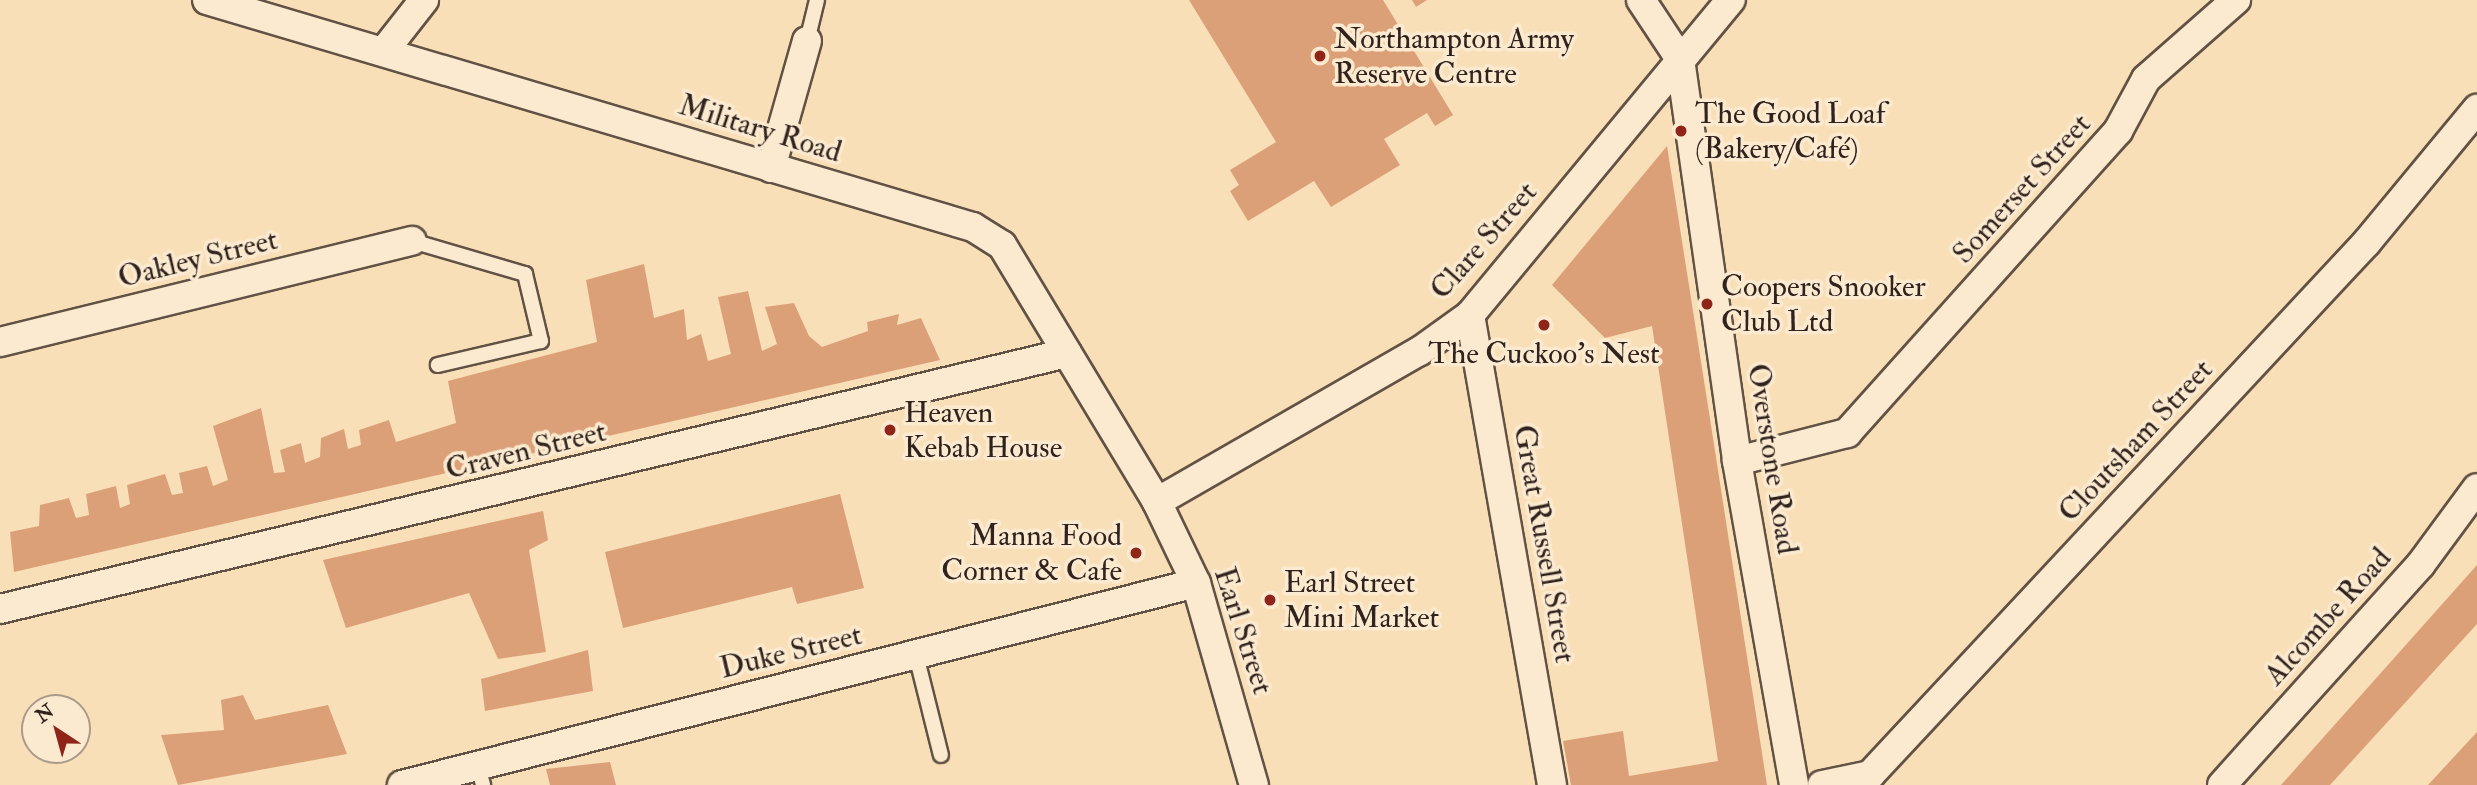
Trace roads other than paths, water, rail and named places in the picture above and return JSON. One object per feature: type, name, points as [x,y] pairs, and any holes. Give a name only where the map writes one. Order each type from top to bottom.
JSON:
[{"type":"street","name":"Military Road","points":[[207,0],[771,167],[983,233],[1002,245],[1157,502]]},
{"type":"street","points":[[384,51],[424,0]]},
{"type":"street","points":[[1641,0],[1680,60]]},
{"type":"street","name":"Clare Street","points":[[1157,502],[1420,351],[1471,314],[1731,0]]},
{"type":"street","name":"Somerset Street","points":[[1737,461],[1847,433],[2118,131],[2146,79],[2236,0]]},
{"type":"street","points":[[771,167],[807,41]]},
{"type":"street","name":"Overstone Road","points":[[1680,60],[1737,461],[1794,785]]},
{"type":"street","name":"Cloutsham Street","points":[[1822,785],[1870,775],[2367,242],[2477,109]]},
{"type":"street","name":"Oakley Street","points":[[0,342],[412,241]]},
{"type":"street","name":"Great Russell Street","points":[[1471,314],[1552,785]]},
{"type":"street","name":"Craven Street","points":[[0,609],[1067,353]]},
{"type":"street","name":"Alcombe Road","points":[[2222,785],[2421,564],[2477,488]]},
{"type":"street","name":"Earl Street","points":[[1157,502],[1196,583],[1254,785]]},
{"type":"street","name":"Duke Street","points":[[402,785],[481,776],[916,655],[1196,583]]},
{"type":"lane","points":[[807,41],[817,0]]},
{"type":"lane","points":[[412,241],[525,274],[541,341],[438,365]]},
{"type":"lane","points":[[916,655],[941,755]]},
{"type":"place","name":"Northampton Army Reserve Centre","points":[[1320,56]]},
{"type":"place","name":"The Good Loaf (Bakery/Café)","points":[[1681,131]]},
{"type":"place","name":"Coopers Snooker Club Ltd","points":[[1707,304]]},
{"type":"place","name":"The Cuckoo's Nest","points":[[1544,325]]},
{"type":"place","name":"Heaven Kebab House","points":[[890,430]]},
{"type":"place","name":"Manna Food Corner & Cafe","points":[[1136,553]]},
{"type":"place","name":"Earl Street Mini Market","points":[[1270,600]]}]
